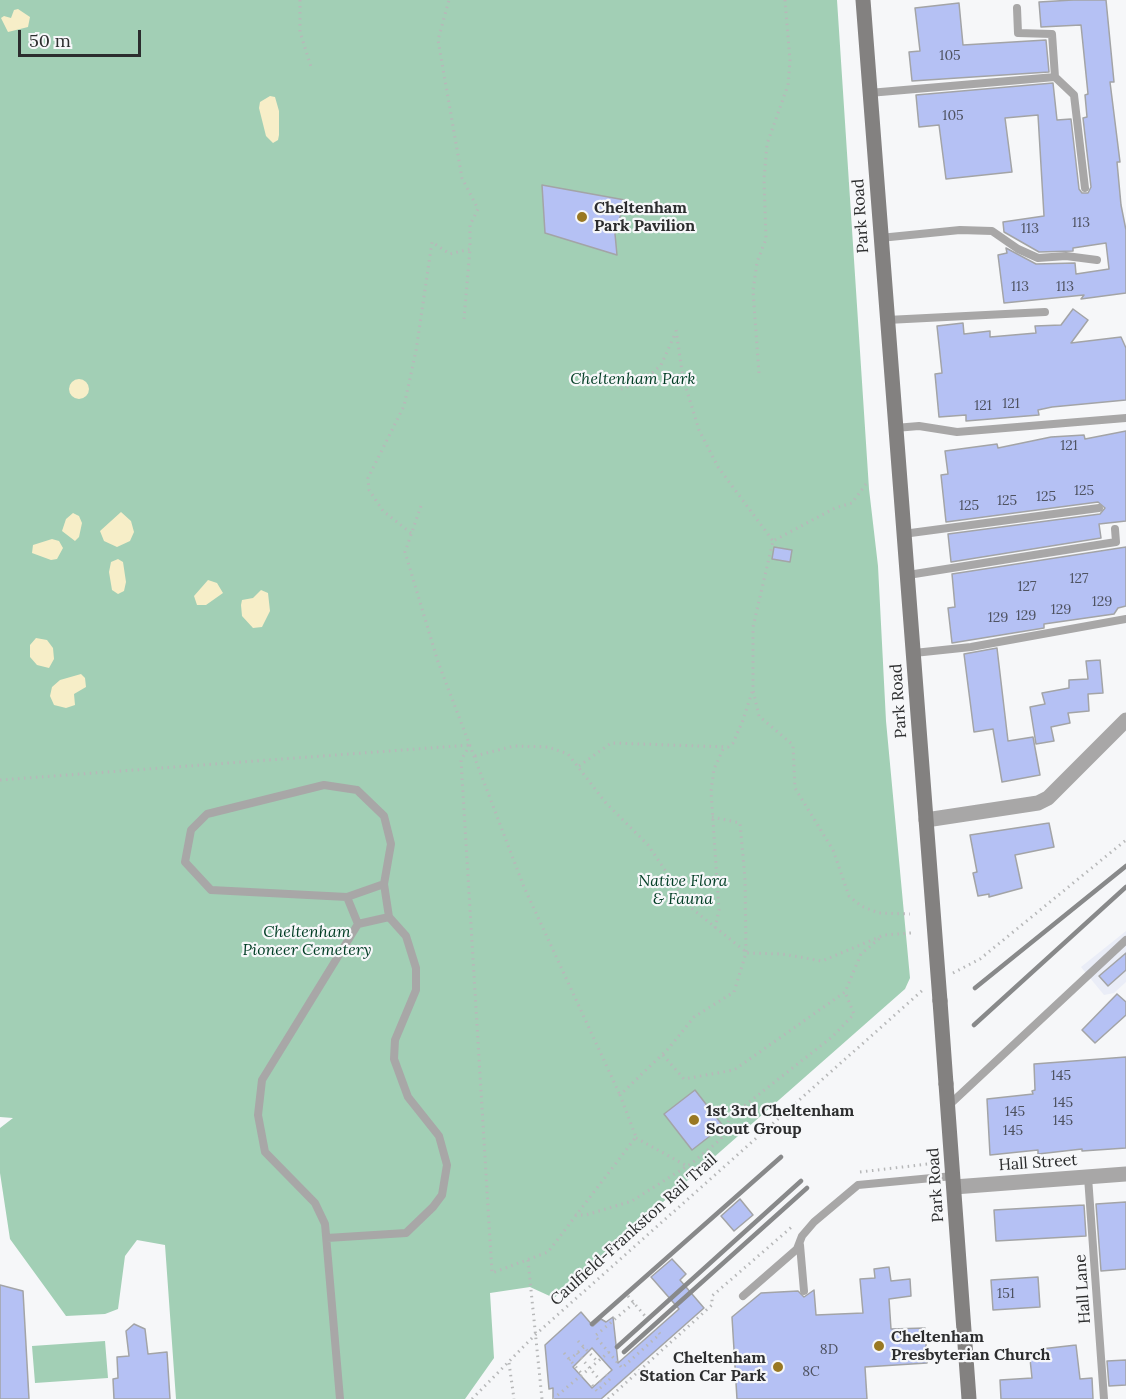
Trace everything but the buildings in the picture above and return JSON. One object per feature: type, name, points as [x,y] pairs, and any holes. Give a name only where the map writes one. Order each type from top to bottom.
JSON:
[{"type":"street","name":"Park Road","points":[[863,0],[969,1399]]},
{"type":"street","points":[[926,820],[1038,803],[1048,798],[1126,720]]},
{"type":"street","name":"Hall Street","points":[[953,1182],[1126,1174]]},
{"type":"lane","points":[[1017,8],[1018,33],[1052,34],[1055,77],[1074,95],[1085,188]]},
{"type":"lane","points":[[869,93],[1055,77]]},
{"type":"lane","points":[[880,238],[960,230],[992,231],[1018,249],[1038,258],[1065,256],[1097,260]]},
{"type":"lane","points":[[887,320],[1045,312]]},
{"type":"lane","points":[[895,428],[919,426],[957,432],[1126,418]]},
{"type":"lane","points":[[903,534],[1099,508]]},
{"type":"lane","points":[[908,574],[1116,542],[1115,529]]},
{"type":"lane","points":[[914,653],[971,647],[1126,619]]},
{"type":"lane","points":[[327,1238],[406,1233],[434,1207],[447,1181],[447,1165],[442,1143],[431,1124],[408,1097],[394,1059],[395,1040],[416,990],[416,968],[406,936],[389,917],[384,884],[391,844],[384,816],[357,790],[324,785],[207,814],[190,830],[185,862],[211,890],[347,897],[384,884]]},
{"type":"lane","points":[[347,897],[358,924]]},
{"type":"lane","points":[[340,1399],[327,1238],[321,1211],[265,1152],[258,1115],[262,1080],[358,924],[389,917]]},
{"type":"lane","points":[[948,1106],[1126,940]]},
{"type":"lane","name":"Hall Lane","points":[[1088,1177],[1104,1399]]},
{"type":"lane","points":[[804,1291],[800,1245],[802,1236],[814,1222],[858,1185],[953,1182]]},
{"type":"lane","points":[[743,1296],[800,1245]]},
{"type":"path","points":[[300,0],[300,32],[312,70]]},
{"type":"path","points":[[448,0],[438,40],[462,178],[478,209],[470,225],[464,319]]},
{"type":"path","points":[[759,374],[753,291],[757,262],[766,239],[764,179],[767,144],[788,85],[790,61],[785,0]]},
{"type":"path","points":[[411,533],[383,511],[369,490],[368,478],[404,406],[416,351],[432,242],[450,254],[470,249]]},
{"type":"path","points":[[621,389],[641,383],[661,365],[676,330],[682,378],[699,430],[718,467],[772,541],[753,627],[753,690],[759,716],[793,745],[795,788],[833,850],[849,897],[861,906],[879,913],[910,914]]},
{"type":"path","points":[[772,541],[836,508],[852,503],[866,484]]},
{"type":"path","points":[[421,506],[405,552],[438,662],[524,887],[620,1095],[636,1137],[687,1166]]},
{"type":"path","points":[[579,766],[611,743],[724,747],[733,743],[753,690]]},
{"type":"path","points":[[0,780],[470,745]]},
{"type":"path","points":[[470,745],[462,760],[492,1273],[548,1252],[636,1137]]},
{"type":"path","points":[[475,756],[514,747],[548,747],[568,754],[606,803],[648,845],[690,907],[746,953],[782,954],[822,961],[884,935],[911,933]]},
{"type":"path","points":[[714,928],[719,910],[711,791],[714,769],[724,747]]},
{"type":"path","points":[[620,1095],[663,1054],[694,1017],[734,992],[746,953],[746,889],[740,823],[712,817]]},
{"type":"path","name":"Caulfield-Frankston Rail Trail","points":[[472,1399],[535,1335],[917,993],[980,959],[1126,840]]},
{"type":"path","points":[[663,1054],[684,1079],[734,1070],[845,992],[861,954],[884,935]]},
{"type":"path","points":[[575,1215],[586,1215],[632,1201],[687,1166],[721,1139],[730,1117],[832,1037],[854,1014],[845,992]]},
{"type":"path","points":[[528,1260],[542,1399]]},
{"type":"path","points":[[628,1296],[645,1316]]},
{"type":"path","points":[[634,1303],[595,1336],[622,1368],[660,1334],[656,1329]]},
{"type":"path","points":[[578,1341],[596,1360]]},
{"type":"path","points":[[569,1360],[584,1347]]},
{"type":"path","points":[[553,1399],[609,1352]]},
{"type":"path","points":[[564,1353],[581,1373]]},
{"type":"path","points":[[577,1353],[604,1385]]},
{"type":"path","points":[[509,1363],[514,1399]]},
{"type":"path","points":[[592,1385],[597,1391],[610,1380],[606,1374]]},
{"type":"shaded area","points":[[1126,931],[1126,982],[1114,993],[1104,995],[1081,967]]},
{"type":"green space","points":[[0,0],[837,0],[869,489],[878,566],[886,721],[910,978],[905,989],[554,1298],[530,1287],[490,1293],[494,1358],[465,1399],[176,1399],[165,1245],[137,1240],[125,1256],[118,1309],[105,1314],[66,1316],[10,1239],[0,1173],[0,1128],[13,1118],[0,1117]]},
{"type":"green space","points":[[105,1341],[108,1378],[35,1383],[32,1346]]},
{"type":"sand","points":[[18,9],[30,17],[28,27],[8,32],[1,18],[4,16],[11,18],[14,10]]},
{"type":"sand","points":[[270,96],[275,97],[279,111],[279,135],[278,140],[273,143],[266,136],[259,108],[260,102]]},
{"type":"sand","points":[[79,379],[86,382],[89,389],[86,396],[79,399],[72,396],[69,389],[72,382]]},
{"type":"sand","points":[[121,512],[131,521],[134,532],[130,541],[117,547],[104,541],[100,531]]},
{"type":"sand","points":[[73,513],[79,516],[82,523],[79,537],[75,541],[62,531],[66,519]]},
{"type":"sand","points":[[52,539],[59,541],[63,548],[57,559],[51,560],[32,553],[33,545]]},
{"type":"sand","points":[[118,559],[123,562],[126,582],[124,591],[118,594],[112,590],[109,572],[111,562]]},
{"type":"sand","points":[[208,580],[217,583],[223,593],[206,605],[197,605],[194,596]]},
{"type":"sand","points":[[261,590],[268,593],[270,611],[262,627],[253,628],[242,616],[242,600],[253,598]]},
{"type":"sand","points":[[36,638],[47,640],[53,648],[54,659],[49,668],[37,665],[30,657],[30,645]]},
{"type":"sand","points":[[81,674],[85,678],[86,687],[74,694],[75,705],[66,708],[54,705],[50,696],[52,687],[60,680]]},
{"type":"railway","points":[[975,988],[1126,866]]},
{"type":"railway","points":[[974,1025],[1126,887]]},
{"type":"railway","points":[[592,1324],[781,1157]]},
{"type":"railway","points":[[617,1347],[801,1181]]},
{"type":"railway","points":[[624,1352],[807,1188]]},
{"type":"place","name":"Cheltenham Park Pavilion","points":[[582,217]]},
{"type":"place","name":"1st 3rd Cheltenham Scout Group","points":[[694,1120]]},
{"type":"place","name":"Cheltenham Presbyterian Church","points":[[879,1346]]},
{"type":"place","name":"Cheltenham Station Car Park","points":[[778,1367]]},
{"type":"park label","name":"Cheltenham Park","points":[[633,379]]},
{"type":"park label","name":"Native Flora & Fauna","points":[[683,890]]},
{"type":"park label","name":"Cheltenham Pioneer Cemetery","points":[[307,941]]}]
